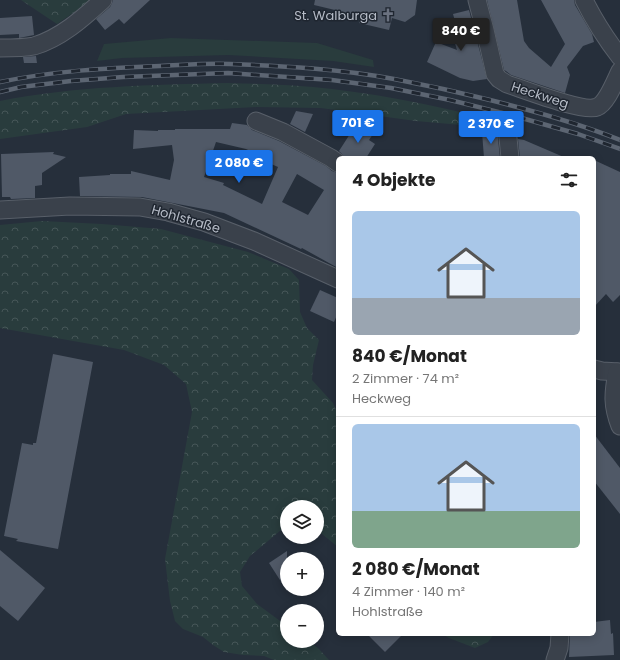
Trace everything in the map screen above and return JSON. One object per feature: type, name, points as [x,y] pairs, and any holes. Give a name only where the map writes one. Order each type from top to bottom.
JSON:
[{"type":"street","points":[[0,48],[32,46],[48,41],[75,24],[104,0]]},
{"type":"street","name":"Heckweg","points":[[477,0],[495,74],[499,79],[507,84],[572,106],[596,108],[601,105],[607,96],[620,71]]},
{"type":"street","points":[[584,0],[593,18],[620,57]]},
{"type":"street","points":[[256,121],[283,132],[336,162]]},
{"type":"street","points":[[508,138],[510,156]]},
{"type":"street","name":"Hohlstraße","points":[[0,210],[70,206],[140,207],[168,212],[204,222],[246,238],[336,278]]},
{"type":"street","points":[[596,370],[618,372],[613,398],[615,413],[620,426]]},
{"type":"street","points":[[555,660],[559,648],[560,636]]},
{"type":"green space","points":[[21,0],[90,0],[57,24]]},
{"type":"green space","points":[[171,38],[317,43],[373,60],[374,67],[333,61],[228,55],[122,58],[97,61],[104,44]]},
{"type":"green space","points":[[228,83],[267,84],[332,89],[377,95],[465,113],[509,124],[507,129],[416,121],[321,108],[257,107],[126,114],[87,127],[0,139],[0,101],[85,89]]},
{"type":"green space","points":[[42,221],[161,229],[248,252],[289,269],[299,280],[300,312],[307,328],[319,340],[313,365],[312,380],[333,403],[336,410],[336,545],[324,536],[324,500],[280,500],[280,531],[250,556],[240,572],[242,586],[257,604],[280,621],[280,648],[318,648],[329,660],[274,660],[264,656],[224,652],[203,637],[183,629],[175,621],[170,601],[165,559],[192,412],[186,384],[164,365],[124,350],[0,328],[0,225]]},
{"type":"green space","points":[[446,636],[492,636],[488,642],[475,648]]},
{"type":"building","points":[[113,0],[150,0],[124,24],[119,19],[105,30],[96,19],[110,7]]},
{"type":"building","name":"St. Walburga","points":[[315,0],[417,0],[415,15],[405,22],[392,18],[389,30],[359,23],[360,16],[314,5]]},
{"type":"building","points":[[487,0],[517,0],[524,41],[529,48],[551,67],[565,44],[541,0],[574,0],[575,5],[592,34],[594,42],[583,46],[567,67],[570,75],[565,93],[511,75],[504,70]]},
{"type":"building","points":[[469,10],[487,79],[473,81],[460,78],[427,62],[436,42],[457,50],[450,27],[456,25],[453,14]]},
{"type":"building","points":[[32,16],[34,35],[19,38],[19,34],[0,35],[0,18]]},
{"type":"building","points":[[36,56],[37,63],[24,63],[23,57]]},
{"type":"building","points":[[296,111],[313,114],[305,132],[290,124]]},
{"type":"building","points":[[232,123],[247,125],[252,130],[279,141],[336,172],[336,267],[302,248],[301,249],[224,213],[142,197],[80,196],[79,177],[110,174],[131,174],[131,171],[170,180],[174,160],[172,145],[133,149],[134,130],[158,131],[175,129],[230,129]],"holes":[[[216,142],[246,149],[263,157],[262,160],[278,167],[262,204],[223,185],[224,183],[204,177]],[[297,174],[324,190],[308,215],[282,202]]]},
{"type":"building","points":[[357,123],[373,134],[369,140],[375,144],[367,156],[344,156],[339,151]]},
{"type":"building","points":[[482,132],[499,134],[500,156],[484,156]]},
{"type":"building","points":[[518,139],[524,140],[561,156],[520,156]]},
{"type":"building","points":[[54,152],[53,154],[66,157],[42,173],[42,185],[35,186],[35,198],[11,199],[10,197],[2,197],[1,154]]},
{"type":"building","points":[[596,161],[620,172],[620,295],[613,302],[606,294],[596,305]]},
{"type":"building","points":[[320,290],[336,297],[336,318],[334,322],[310,311]]},
{"type":"building","points":[[53,354],[93,362],[58,549],[16,541],[18,539],[4,536],[22,443],[33,445],[33,443],[36,443]]},
{"type":"building","points":[[596,437],[620,468],[620,514],[596,484]]},
{"type":"building","points":[[0,550],[45,588],[18,621],[0,606]]},
{"type":"building","points":[[280,556],[280,580],[269,563]]},
{"type":"building","points":[[610,620],[611,634],[613,633],[614,655],[569,657],[570,636],[596,636],[596,622]]},
{"type":"building","points":[[369,636],[401,636],[385,652]]},
{"type":"railway","points":[[0,82],[40,75],[80,71],[204,64],[312,68],[394,79],[478,97],[523,108],[588,128],[620,140]]},
{"type":"railway","points":[[0,92],[21,87],[71,81],[123,77],[228,73],[332,80],[391,88],[450,100],[578,134],[620,149]]},
{"type":"place","name":"St. Walburga","points":[[388,15]]}]
